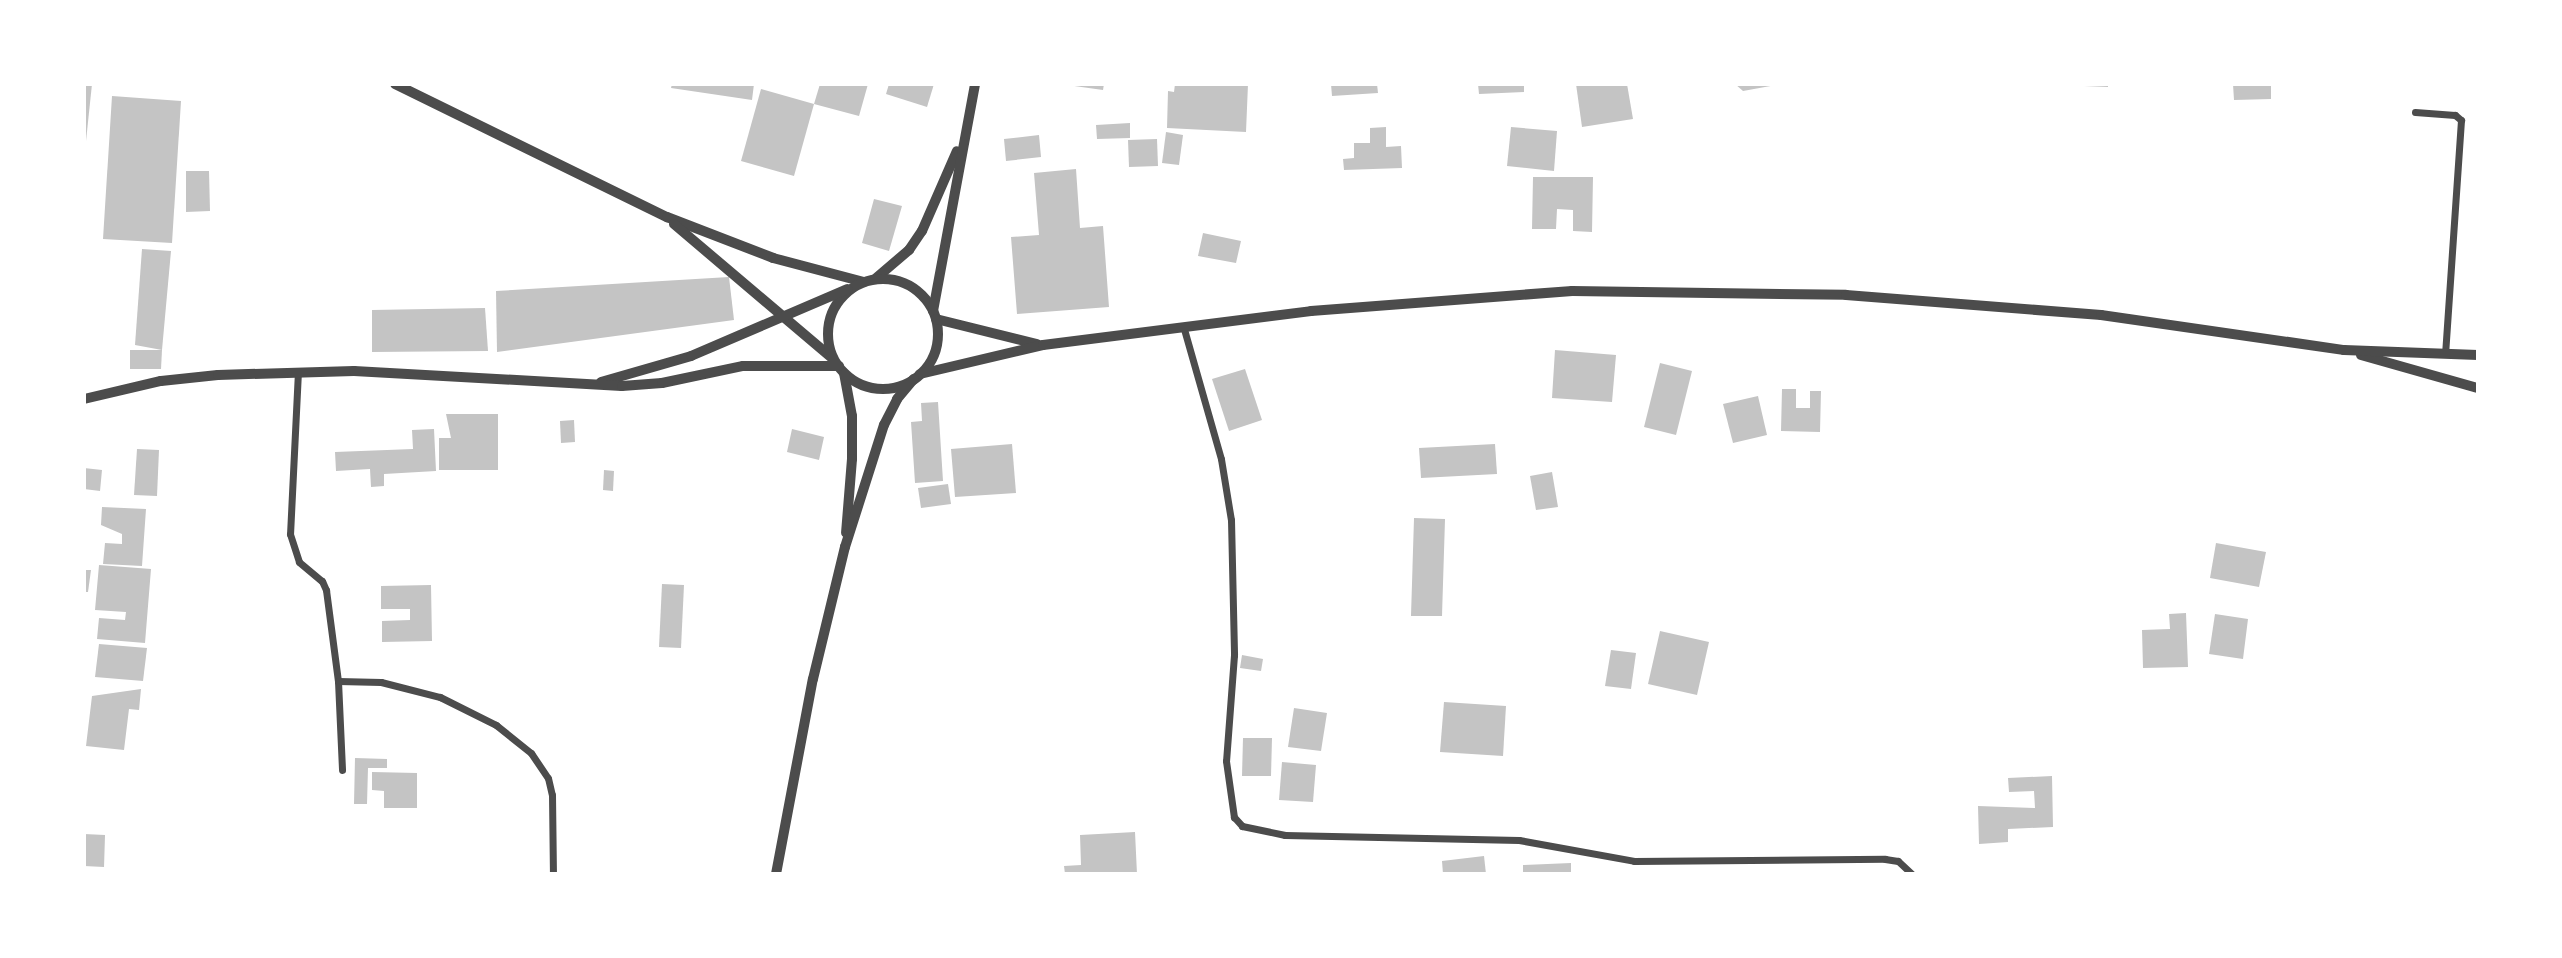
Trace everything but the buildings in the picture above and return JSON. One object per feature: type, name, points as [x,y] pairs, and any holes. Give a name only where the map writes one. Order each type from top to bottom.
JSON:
[{"type":"street","points":[[395,84],[667,217],[774,258],[865,282],[909,286],[934,315],[1043,345]]},
{"type":"street","points":[[776,874],[813,679],[845,547],[884,425],[897,399],[917,376],[937,342],[934,315],[963,136],[975,84]]},
{"type":"street","points":[[2415,112],[2455,115],[2461,120],[2445,353]]},
{"type":"street","points":[[845,547],[852,460],[852,416],[839,366],[828,339],[830,318],[840,299],[898,261],[922,231],[963,136]]},
{"type":"street","points":[[667,217],[839,366],[878,388],[1043,345],[1184,330],[1311,311],[1453,297],[1572,291],[1846,295],[2101,315],[2344,350],[2478,355]]},
{"type":"street","points":[[592,385],[691,356],[865,282]]},
{"type":"street","points":[[1184,330],[1221,459],[1231,520],[1234,655],[1226,761],[1234,817],[1241,826],[1285,835],[1519,840],[1634,860],[1885,859],[1899,861],[1912,874]]},
{"type":"street","points":[[2344,350],[2478,388]]},
{"type":"street","points":[[84,399],[161,381],[298,371],[592,385],[662,383],[770,364],[839,366]]},
{"type":"street","points":[[298,371],[290,534],[299,562],[322,581],[326,590],[338,681],[342,770]]},
{"type":"street","points":[[338,681],[381,682],[440,697],[496,725],[531,753],[548,778],[552,795],[553,874]]}]
